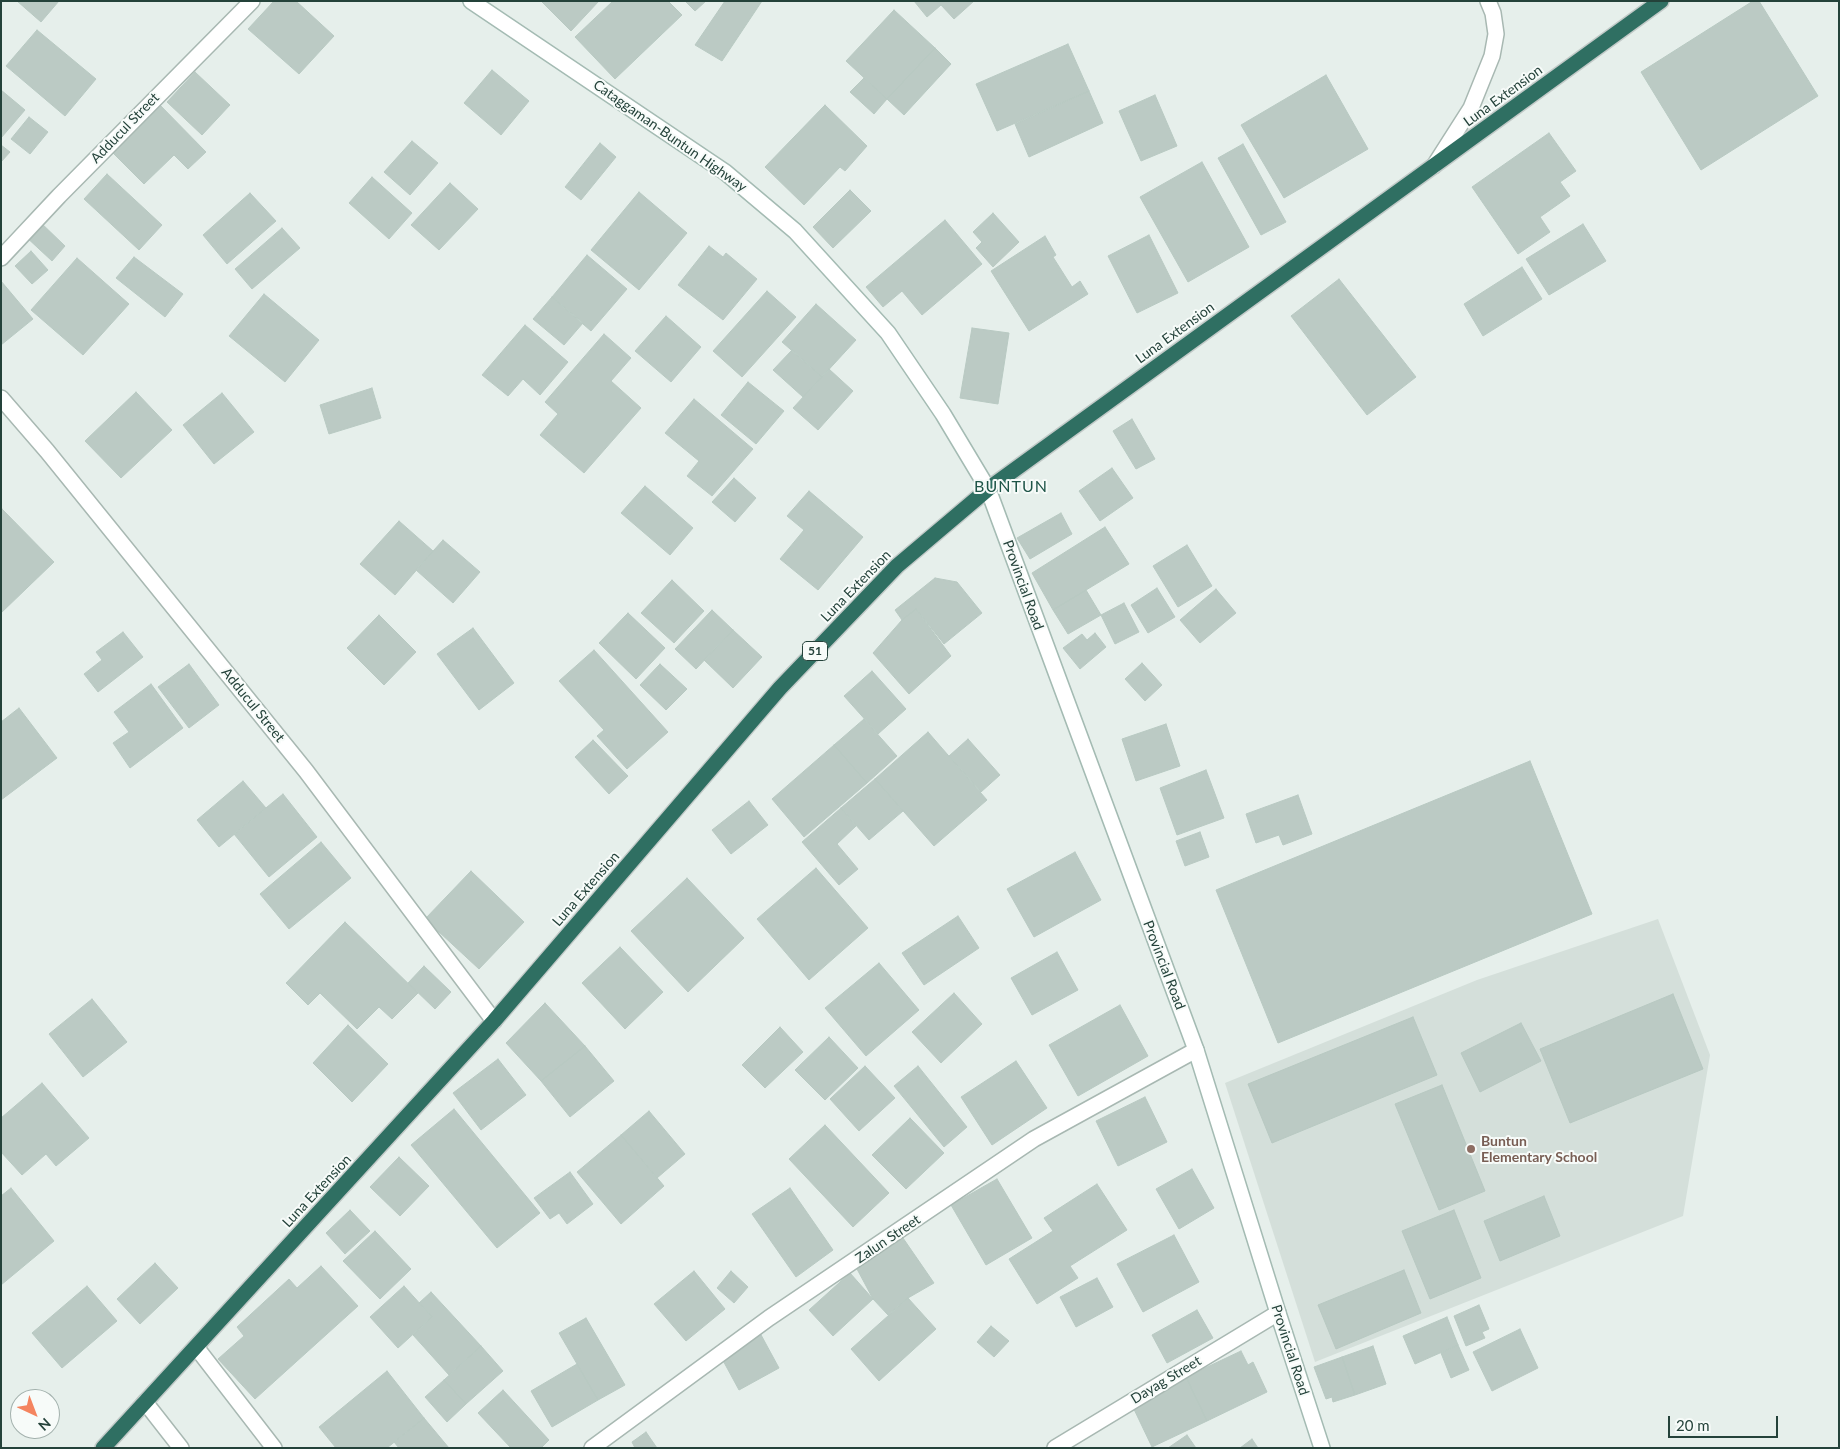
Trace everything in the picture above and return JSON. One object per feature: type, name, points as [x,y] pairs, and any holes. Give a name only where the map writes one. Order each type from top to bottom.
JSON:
[{"type":"highway","name":"Luna Extension","points":[[103,1448],[494,1021],[780,688],[897,566],[988,489],[1661,1]]},
{"type":"street","name":"Adducul Street","points":[[1,258],[72,182],[252,1]]},
{"type":"street","name":"Cataggaman-Buntun Highway","points":[[471,1],[725,172],[795,230],[888,333],[943,414],[988,489]]},
{"type":"street","points":[[1433,167],[1471,108],[1492,56],[1496,34],[1493,13],[1488,1]]},
{"type":"street","name":"Adducul Street","points":[[1,398],[47,451],[306,771],[494,1021]]},
{"type":"street","name":"Provincial Road","points":[[988,489],[1196,1050],[1322,1448]]},
{"type":"street","name":"Zalun Street","points":[[592,1448],[769,1318],[1034,1139],[1196,1050]]},
{"type":"street","name":"Dayag Street","points":[[1055,1448],[1278,1313]]},
{"type":"street","points":[[196,1347],[274,1448]]},
{"type":"street","points":[[145,1402],[181,1448]]},
{"type":"shaded area","name":"Buntun Elementary School","points":[[1658,919],[1710,1055],[1683,1216],[1315,1362],[1225,1083],[1477,980]]},
{"type":"building","points":[[17,1],[59,1],[41,22]]},
{"type":"building","points":[[274,1],[296,1],[334,36],[299,74],[248,29]]},
{"type":"building","points":[[541,1],[599,1],[571,31]]},
{"type":"building","points":[[613,1],[668,1],[682,15],[615,79],[575,37]]},
{"type":"building","points":[[685,1],[706,1],[695,11]]},
{"type":"building","points":[[725,1],[762,1],[722,61],[695,45]]},
{"type":"building","points":[[914,1],[974,1],[954,19],[941,5],[927,17]]},
{"type":"building","points":[[1753,1],[1759,1],[1818,96],[1701,170],[1641,72]]},
{"type":"building","points":[[894,10],[935,48],[887,99],[846,61]]},
{"type":"building","points":[[37,30],[96,79],[65,116],[6,66]]},
{"type":"building","points":[[1068,44],[1089,91],[997,131],[976,84]]},
{"type":"building","points":[[935,48],[951,64],[904,115],[887,99]]},
{"type":"building","points":[[492,70],[529,101],[501,135],[464,103]]},
{"type":"building","points":[[195,72],[230,105],[202,135],[167,102]]},
{"type":"building","points":[[1326,75],[1368,149],[1284,198],[1241,125]]},
{"type":"building","points":[[864,78],[887,99],[874,114],[850,92]]},
{"type":"building","points":[[1,90],[25,110],[1,138]]},
{"type":"building","points":[[1089,91],[1103,123],[1029,157],[1015,124]]},
{"type":"building","points":[[1155,95],[1177,146],[1141,161],[1119,111]]},
{"type":"building","points":[[157,102],[206,152],[188,169],[174,155],[144,184],[109,149]]},
{"type":"building","points":[[825,105],[867,146],[845,171],[840,167],[804,205],[765,167]]},
{"type":"building","points":[[29,117],[48,132],[30,154],[11,139]]},
{"type":"building","points":[[1549,133],[1576,171],[1560,182],[1570,196],[1540,217],[1550,232],[1518,254],[1472,187]]},
{"type":"building","points":[[412,141],[438,163],[410,195],[384,172]]},
{"type":"building","points":[[600,143],[616,157],[581,200],[565,187]]},
{"type":"building","points":[[1243,144],[1286,222],[1261,235],[1218,158]]},
{"type":"building","points":[[1,145],[10,152],[1,162]]},
{"type":"building","points":[[1202,162],[1249,247],[1188,282],[1140,197]]},
{"type":"building","points":[[107,174],[162,225],[139,250],[84,199]]},
{"type":"building","points":[[372,177],[412,213],[389,239],[349,203]]},
{"type":"building","points":[[450,183],[478,209],[439,250],[411,225]]},
{"type":"building","points":[[850,190],[871,211],[833,248],[813,227]]},
{"type":"building","points":[[639,192],[687,233],[639,290],[591,250]]},
{"type":"building","points":[[250,193],[276,221],[227,264],[203,235]]},
{"type":"building","points":[[993,213],[1019,242],[993,267],[976,248],[982,242],[973,232]]},
{"type":"building","points":[[38,220],[65,246],[52,261],[24,235]]},
{"type":"building","points":[[945,220],[982,264],[922,315],[902,291],[883,307],[866,287]]},
{"type":"building","points":[[1583,224],[1606,261],[1549,295],[1526,259]]},
{"type":"building","points":[[282,228],[300,248],[252,289],[235,269]]},
{"type":"building","points":[[1149,235],[1178,293],[1137,313],[1108,256]]},
{"type":"building","points":[[1045,236],[1056,255],[1053,257],[1072,287],[1080,281],[1088,294],[1029,331],[991,271]]},
{"type":"building","points":[[709,246],[723,257],[726,253],[757,279],[723,320],[678,285]]},
{"type":"building","points":[[31,251],[48,270],[32,284],[15,266]]},
{"type":"building","points":[[587,255],[627,289],[591,331],[552,297]]},
{"type":"building","points":[[134,257],[183,294],[165,317],[116,278]]},
{"type":"building","points":[[77,258],[129,304],[83,355],[31,310]]},
{"type":"building","points":[[1522,267],[1542,299],[1483,336],[1464,304]]},
{"type":"building","points":[[1339,279],[1416,377],[1367,415],[1291,316]]},
{"type":"building","points":[[1,281],[33,319],[1,345]]},
{"type":"building","points":[[767,291],[796,317],[742,377],[713,351]]},
{"type":"building","points":[[264,294],[319,340],[285,382],[229,336]]},
{"type":"building","points":[[552,297],[583,323],[564,345],[533,319]]},
{"type":"building","points":[[816,304],[856,340],[822,377],[782,342]]},
{"type":"building","points":[[666,316],[701,347],[671,382],[635,351]]},
{"type":"building","points":[[525,325],[568,362],[540,395],[523,379],[508,396],[482,375]]},
{"type":"building","points":[[972,328],[1009,333],[998,404],[960,398]]},
{"type":"building","points":[[604,334],[631,358],[611,381],[641,408],[584,473],[540,435],[558,414],[545,402]]},
{"type":"building","points":[[792,350],[822,377],[803,397],[773,370]]},
{"type":"building","points":[[829,369],[853,391],[818,430],[793,408]]},
{"type":"building","points":[[748,382],[784,411],[756,444],[721,415]]},
{"type":"building","points":[[372,388],[381,418],[329,434],[320,405]]},
{"type":"building","points":[[136,392],[172,430],[121,478],[85,441]]},
{"type":"building","points":[[222,393],[254,432],[214,464],[183,425]]},
{"type":"building","points":[[694,399],[753,449],[712,496],[687,476],[699,461],[665,433]]},
{"type":"building","points":[[1132,419],[1155,459],[1136,469],[1113,431]]},
{"type":"building","points":[[1112,468],[1133,498],[1100,521],[1079,491]]},
{"type":"building","points":[[734,478],[756,498],[735,522],[712,502]]},
{"type":"building","points":[[645,486],[693,528],[670,555],[621,513]]},
{"type":"building","points":[[809,491],[863,537],[818,590],[780,559],[804,530],[787,516]]},
{"type":"building","points":[[1,510],[54,562],[1,613]]},
{"type":"building","points":[[1061,513],[1072,534],[1030,559],[1017,538]]},
{"type":"building","points":[[399,521],[433,551],[395,595],[360,564]]},
{"type":"building","points":[[1105,527],[1129,564],[1053,610],[1032,573]]},
{"type":"building","points":[[443,540],[480,572],[453,603],[416,570]]},
{"type":"building","points":[[1187,545],[1212,586],[1178,607],[1153,566]]},
{"type":"building","points":[[935,578],[957,582],[982,613],[944,644],[916,609],[902,620],[895,610]]},
{"type":"building","points":[[672,580],[704,611],[674,643],[641,613]]},
{"type":"building","points":[[1157,588],[1175,617],[1148,633],[1131,605]]},
{"type":"building","points":[[1216,589],[1236,613],[1200,643],[1180,620]]},
{"type":"building","points":[[1086,590],[1101,615],[1068,634],[1053,610]]},
{"type":"building","points":[[1124,603],[1139,632],[1115,644],[1101,615]]},
{"type":"building","points":[[916,609],[951,656],[909,694],[873,653],[902,620]]},
{"type":"building","points":[[712,610],[733,630],[696,669],[675,649]]},
{"type":"building","points":[[628,613],[665,648],[636,679],[599,643]]},
{"type":"building","points":[[379,615],[416,652],[384,685],[347,648]]},
{"type":"building","points":[[473,628],[514,683],[479,710],[437,654]]},
{"type":"building","points":[[733,630],[762,657],[733,688],[704,660]]},
{"type":"building","points":[[123,632],[143,657],[98,692],[84,674],[102,660],[96,652]]},
{"type":"building","points":[[1095,633],[1106,647],[1080,669],[1063,648],[1082,634],[1087,640]]},
{"type":"building","points":[[594,650],[668,732],[627,769],[597,736],[604,730],[559,681]]},
{"type":"building","points":[[1142,663],[1162,685],[1145,701],[1125,679]]},
{"type":"building","points":[[189,664],[219,705],[189,728],[158,687]]},
{"type":"building","points":[[660,664],[687,689],[666,710],[640,685]]},
{"type":"building","points":[[872,671],[906,709],[878,734],[844,696]]},
{"type":"building","points":[[151,684],[183,728],[130,768],[113,743],[129,732],[114,712]]},
{"type":"building","points":[[19,708],[57,758],[1,800],[1,722]]},
{"type":"building","points":[[864,719],[897,756],[867,783],[834,745]]},
{"type":"building","points":[[1166,724],[1180,766],[1136,781],[1122,739]]},
{"type":"building","points":[[928,732],[987,800],[934,846],[875,779]]},
{"type":"building","points":[[968,739],[1000,775],[981,792],[949,756]]},
{"type":"building","points":[[593,740],[628,776],[609,794],[575,757]]},
{"type":"building","points":[[834,745],[867,783],[804,837],[772,799]]},
{"type":"building","points":[[1530,761],[1592,914],[1278,1043],[1216,890]]},
{"type":"building","points":[[1206,770],[1224,818],[1177,835],[1160,788]]},
{"type":"building","points":[[875,779],[903,811],[869,840],[841,808]]},
{"type":"building","points":[[243,781],[266,808],[219,847],[197,820]]},
{"type":"building","points":[[283,794],[317,837],[269,877],[234,834]]},
{"type":"building","points":[[1298,795],[1312,834],[1283,845],[1279,835],[1256,843],[1246,814]]},
{"type":"building","points":[[749,801],[768,825],[731,854],[712,830]]},
{"type":"building","points":[[841,808],[856,826],[837,844],[858,869],[839,885],[802,842]]},
{"type":"building","points":[[1200,832],[1209,857],[1185,866],[1176,841]]},
{"type":"building","points":[[321,842],[351,878],[289,929],[260,894]]},
{"type":"building","points":[[1075,852],[1101,900],[1034,937],[1007,889]]},
{"type":"building","points":[[816,868],[868,928],[809,980],[757,919]]},
{"type":"building","points":[[471,871],[524,922],[479,969],[425,919]]},
{"type":"building","points":[[687,878],[744,938],[688,992],[631,931]]},
{"type":"building","points":[[958,916],[979,948],[924,985],[902,953]]},
{"type":"building","points":[[345,922],[418,993],[392,1019],[379,1007],[357,1029],[320,993],[308,1005],[286,983]]},
{"type":"building","points":[[620,947],[663,992],[625,1029],[582,983]]},
{"type":"building","points":[[1057,952],[1078,990],[1032,1015],[1011,978]]},
{"type":"building","points":[[879,963],[919,1010],[866,1056],[825,1008]]},
{"type":"building","points":[[424,966],[451,992],[435,1009],[408,983]]},
{"type":"building","points":[[954,993],[982,1024],[941,1063],[912,1032]]},
{"type":"building","points":[[1673,994],[1703,1069],[1570,1123],[1540,1049]]},
{"type":"building","points":[[92,999],[127,1042],[83,1077],[49,1034]]},
{"type":"building","points":[[545,1003],[585,1046],[541,1081],[506,1043]]},
{"type":"building","points":[[1120,1005],[1148,1056],[1078,1096],[1049,1045]]},
{"type":"building","points":[[1413,1017],[1437,1075],[1272,1143],[1248,1084]]},
{"type":"building","points":[[1521,1023],[1541,1061],[1480,1092],[1461,1053]]},
{"type":"building","points":[[348,1025],[388,1064],[352,1102],[313,1063]]},
{"type":"building","points":[[780,1027],[803,1052],[765,1088],[742,1065]]},
{"type":"building","points":[[829,1037],[858,1068],[825,1100],[795,1070]]},
{"type":"building","points":[[585,1046],[614,1081],[570,1117],[541,1081]]},
{"type":"building","points":[[498,1059],[526,1095],[481,1130],[453,1093]]},
{"type":"building","points":[[1016,1061],[1047,1108],[992,1145],[961,1097]]},
{"type":"building","points":[[865,1066],[895,1098],[859,1131],[830,1099]]},
{"type":"building","points":[[918,1066],[967,1127],[944,1147],[894,1086]]},
{"type":"building","points":[[42,1083],[89,1138],[56,1166],[46,1154],[22,1175],[1,1152],[1,1118]]},
{"type":"building","points":[[1442,1085],[1485,1191],[1439,1210],[1395,1104]]},
{"type":"building","points":[[1145,1097],[1167,1142],[1118,1166],[1096,1121]]},
{"type":"building","points":[[454,1109],[540,1213],[497,1248],[411,1145]]},
{"type":"building","points":[[649,1111],[685,1154],[657,1178],[621,1135]]},
{"type":"building","points":[[910,1118],[944,1153],[906,1189],[872,1155]]},
{"type":"building","points":[[825,1125],[889,1193],[853,1227],[789,1159]]},
{"type":"building","points":[[621,1135],[664,1186],[621,1224],[577,1172]]},
{"type":"building","points":[[399,1157],[429,1186],[400,1216],[370,1187]]},
{"type":"building","points":[[1192,1169],[1214,1208],[1179,1229],[1156,1189]]},
{"type":"building","points":[[570,1172],[593,1204],[567,1224],[559,1213],[550,1219],[534,1198]]},
{"type":"building","points":[[997,1179],[1032,1238],[986,1265],[951,1205]]},
{"type":"building","points":[[1097,1184],[1127,1230],[1070,1266],[1078,1278],[1037,1304],[1009,1259],[1053,1231],[1044,1218]]},
{"type":"building","points":[[11,1188],[54,1241],[1,1285],[1,1196]]},
{"type":"building","points":[[790,1188],[833,1250],[796,1277],[752,1214]]},
{"type":"building","points":[[1544,1196],[1560,1236],[1500,1261],[1484,1221]]},
{"type":"building","points":[[350,1210],[370,1231],[345,1254],[326,1233]]},
{"type":"building","points":[[1454,1210],[1481,1278],[1430,1299],[1402,1231]]},
{"type":"building","points":[[375,1231],[411,1269],[380,1299],[343,1261]]},
{"type":"building","points":[[1174,1235],[1199,1282],[1143,1312],[1117,1264]]},
{"type":"building","points":[[903,1238],[934,1283],[908,1298],[888,1315],[873,1299],[857,1269]]},
{"type":"building","points":[[155,1263],[178,1288],[140,1324],[117,1299]]},
{"type":"building","points":[[321,1266],[358,1306],[255,1399],[218,1359],[244,1336],[237,1327],[289,1279],[297,1288]]},
{"type":"building","points":[[1404,1270],[1421,1313],[1336,1349],[1318,1305]]},
{"type":"building","points":[[694,1271],[725,1309],[686,1341],[654,1304]]},
{"type":"building","points":[[731,1271],[748,1287],[734,1303],[717,1288]]},
{"type":"building","points":[[850,1273],[873,1299],[833,1336],[809,1310]]},
{"type":"building","points":[[1097,1278],[1113,1307],[1076,1327],[1060,1297]]},
{"type":"building","points":[[87,1286],[117,1321],[62,1368],[32,1333]]},
{"type":"building","points":[[404,1286],[432,1317],[398,1348],[370,1317]]},
{"type":"building","points":[[431,1292],[481,1346],[449,1375],[413,1335],[432,1317],[419,1303]]},
{"type":"building","points":[[908,1298],[936,1329],[879,1381],[851,1349]]},
{"type":"building","points":[[1479,1305],[1489,1329],[1482,1332],[1485,1338],[1466,1346],[1454,1316]]},
{"type":"building","points":[[1197,1310],[1213,1338],[1167,1363],[1152,1335]]},
{"type":"building","points":[[1447,1317],[1458,1345],[1415,1364],[1403,1336]]},
{"type":"building","points":[[586,1318],[625,1385],[598,1400],[559,1333]]},
{"type":"building","points":[[991,1326],[1009,1341],[994,1357],[977,1342]]},
{"type":"building","points":[[1520,1329],[1538,1368],[1492,1391],[1473,1352]]},
{"type":"building","points":[[760,1333],[779,1368],[739,1390],[720,1355]]},
{"type":"building","points":[[1458,1345],[1469,1370],[1451,1378],[1441,1353]]},
{"type":"building","points":[[481,1346],[503,1371],[466,1404],[444,1380]]},
{"type":"building","points":[[1373,1346],[1386,1384],[1355,1395],[1342,1357]]},
{"type":"building","points":[[1241,1351],[1248,1365],[1253,1362],[1267,1392],[1207,1421],[1186,1377]]},
{"type":"building","points":[[1342,1357],[1355,1395],[1333,1402],[1332,1397],[1326,1399],[1314,1367]]},
{"type":"building","points":[[577,1364],[598,1400],[552,1427],[531,1391]]},
{"type":"building","points":[[387,1371],[424,1418],[387,1448],[336,1448],[319,1427]]},
{"type":"building","points":[[1186,1377],[1207,1421],[1152,1447],[1131,1403]]},
{"type":"building","points":[[444,1380],[466,1404],[447,1422],[425,1397]]},
{"type":"building","points":[[503,1390],[549,1440],[541,1448],[511,1448],[478,1413]]},
{"type":"building","points":[[424,1418],[449,1448],[399,1448],[394,1442]]},
{"type":"building","points":[[646,1432],[657,1448],[635,1448],[632,1442]]},
{"type":"building","points":[[1187,1435],[1196,1448],[1168,1448]]},
{"type":"building","points":[[1252,1439],[1258,1448],[1240,1448]]},
{"type":"place","name":"Buntun Elementary School","points":[[1471,1149]]},
{"type":"district","name":"BUNTUN","points":[[1011,487]]}]
